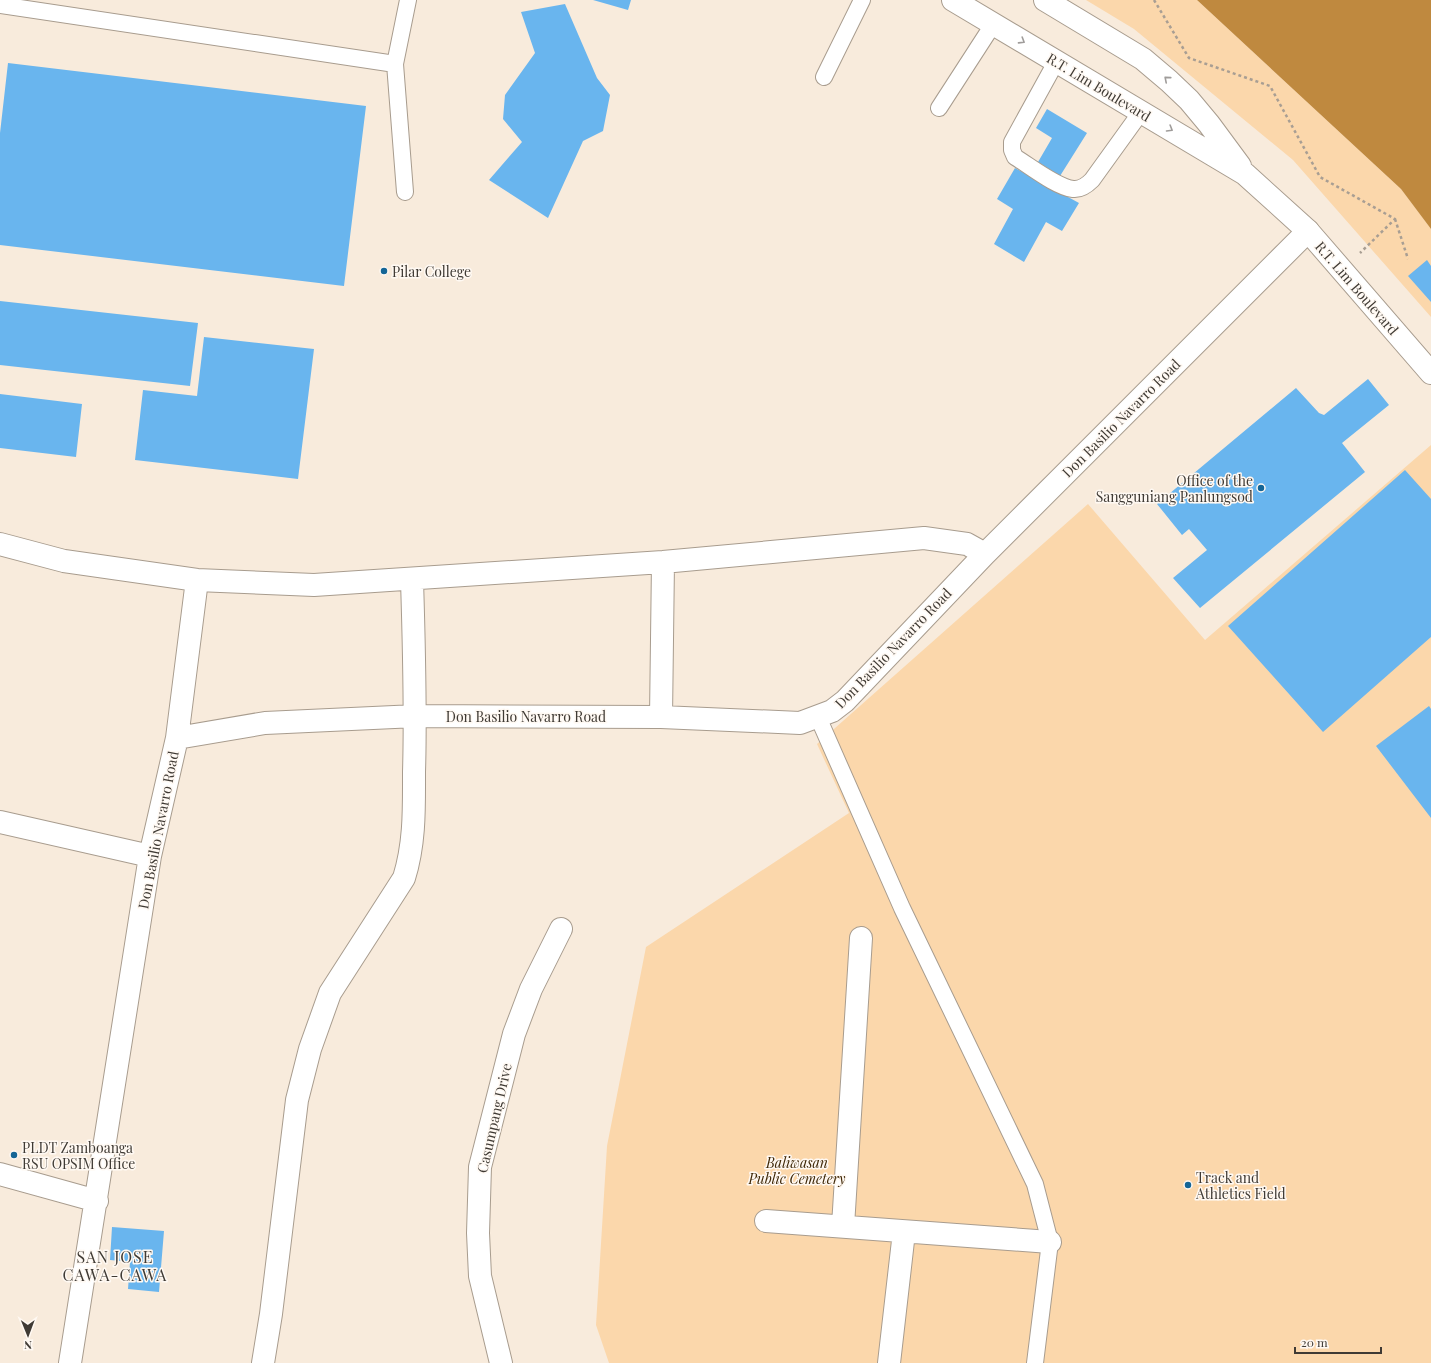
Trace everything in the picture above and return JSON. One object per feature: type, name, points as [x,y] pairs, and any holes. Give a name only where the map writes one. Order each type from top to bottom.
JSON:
[{"type":"street","name":"R.T. Lim Boulevard","points":[[953,0],[994,23],[1056,62],[1245,174],[1308,231],[1431,373]]},
{"type":"street","name":"R.T. Lim Boulevard","points":[[1045,0],[1143,60],[1169,81],[1189,100],[1209,124],[1245,174]]},
{"type":"street","name":"Don Basilio Navarro Road","points":[[70,1363],[97,1201],[150,856],[177,738],[265,724],[416,716],[660,717],[800,723],[832,711],[845,701],[985,554],[1308,231]]},
{"type":"street","points":[[0,544],[64,561],[197,580],[314,585],[412,580],[663,562],[924,538],[950,540],[967,544],[985,554]]},
{"type":"street","points":[[660,717],[663,562]]},
{"type":"street","points":[[177,738],[197,580]]},
{"type":"street","points":[[263,1363],[271,1314],[297,1100],[310,1049],[330,993],[404,878],[410,860],[413,828],[416,716],[412,580]]},
{"type":"street","points":[[0,822],[150,856]]},
{"type":"street","name":"Casumpang Drive","points":[[501,1363],[480,1276],[478,1233],[480,1167],[514,1034],[530,990],[561,929]]},
{"type":"street","points":[[843,1226],[861,938]]},
{"type":"street","points":[[0,1174],[97,1201]]},
{"type":"street","points":[[766,1221],[1050,1242]]},
{"type":"street","points":[[889,1363],[904,1232]]},
{"type":"lane","points":[[405,192],[395,64],[408,0]]},
{"type":"lane","points":[[824,77],[862,0]]},
{"type":"lane","points":[[0,5],[395,64]]},
{"type":"lane","points":[[939,108],[994,23]]},
{"type":"lane","points":[[1056,62],[1012,142],[1012,150],[1015,157],[1058,184],[1073,189],[1084,187],[1092,180],[1141,112]]},
{"type":"lane","points":[[818,717],[902,908],[1035,1184],[1050,1242],[1035,1363]]},
{"type":"path","points":[[1154,0],[1189,58],[1270,86],[1320,177],[1395,219],[1408,259]]},
{"type":"path","points":[[1343,270],[1395,219]]},
{"type":"green space","points":[[1086,0],[1197,0],[1401,189],[1431,229],[1431,317],[1293,160],[1134,29]]},
{"type":"green space","name":"Baliwasan Public Cemetery","points":[[1431,445],[1431,1363],[609,1363],[596,1325],[607,1146],[646,947],[849,813],[817,744],[1088,504],[1205,640]]},
{"type":"shaded area","points":[[1197,0],[1431,0],[1431,229],[1401,189]]},
{"type":"building","points":[[593,0],[631,0],[628,10]]},
{"type":"building","points":[[565,4],[597,78],[610,95],[603,131],[583,141],[548,218],[489,180],[522,142],[503,119],[505,95],[535,53],[521,12]]},
{"type":"building","points":[[8,63],[366,106],[344,286],[0,245],[0,133]]},
{"type":"building","points":[[1047,109],[1087,133],[1060,176],[1038,162],[1052,138],[1036,128]]},
{"type":"building","points":[[1015,168],[1079,203],[1062,231],[1046,222],[1024,262],[994,244],[1013,209],[997,199]]},
{"type":"building","points":[[1427,260],[1431,266],[1431,302],[1408,276]]},
{"type":"building","points":[[0,301],[198,323],[190,386],[0,365]]},
{"type":"building","points":[[204,337],[314,349],[298,479],[135,460],[143,390],[197,396]]},
{"type":"building","name":"Office of the Sangguniang Panlungsod","points":[[1368,379],[1389,405],[1342,443],[1365,472],[1200,608],[1173,578],[1207,550],[1189,529],[1182,535],[1157,504],[1296,388],[1319,413],[1324,415]]},
{"type":"building","points":[[0,394],[82,404],[76,457],[0,448]]},
{"type":"building","points":[[1405,470],[1431,499],[1431,637],[1323,732],[1228,626]]},
{"type":"building","points":[[1429,706],[1431,709],[1431,818],[1376,746]]},
{"type":"building","points":[[112,1227],[164,1231],[159,1292],[128,1289],[130,1262],[110,1260]]},
{"type":"place","name":"Pilar College","points":[[384,271]]},
{"type":"place","name":"Office of the Sangguniang Panlungsod","points":[[1261,488]]},
{"type":"place","name":"PLDT Zamboanga RSU OPSIM Office","points":[[14,1155]]},
{"type":"place","name":"Track and Athletics Field","points":[[1188,1185]]},
{"type":"district","name":"SAN JOSE CAWA-CAWA","points":[[115,1265]]}]
